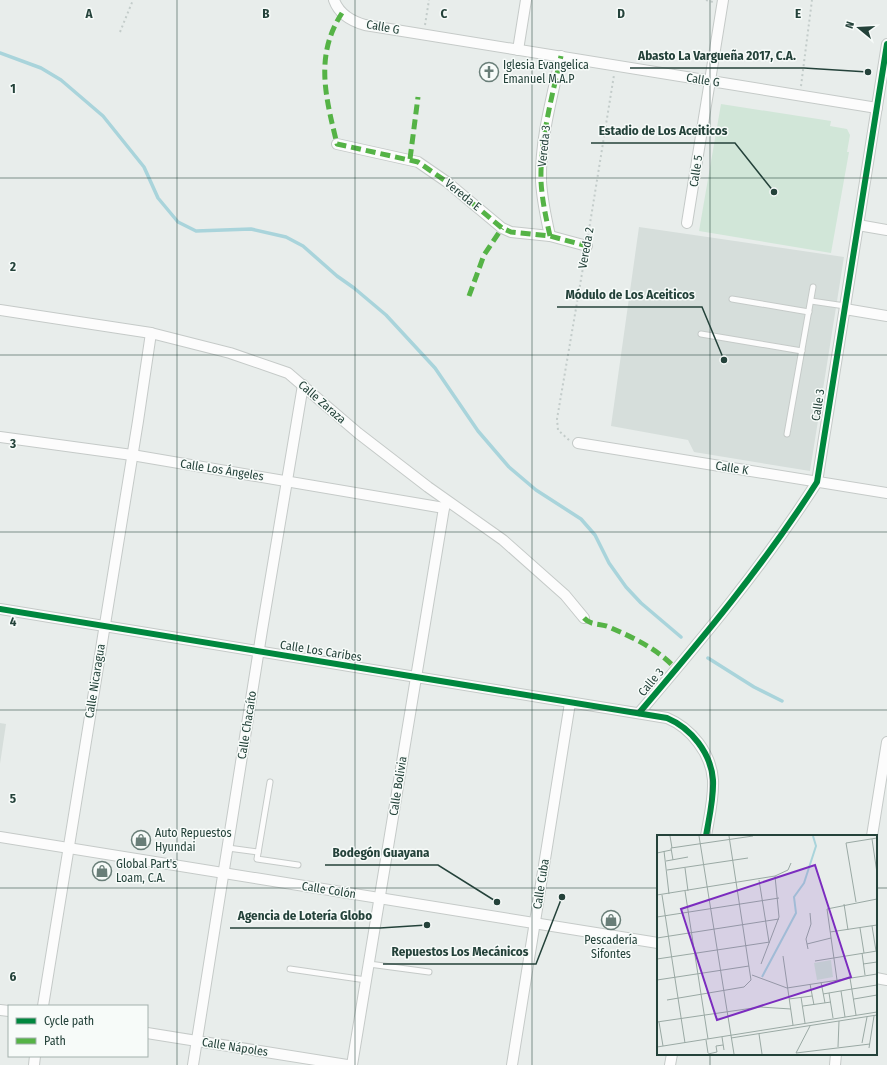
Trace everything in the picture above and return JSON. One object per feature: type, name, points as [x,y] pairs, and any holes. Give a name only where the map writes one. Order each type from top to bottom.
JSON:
[{"type":"street","name":"Calle G","points":[[334,0],[342,13],[358,23],[877,108]]},
{"type":"street","points":[[518,50],[526,0]]},
{"type":"street","name":"Calle 5","points":[[687,223],[723,0]]},
{"type":"street","name":"Calle 3","points":[[639,713],[740,592],[799,510],[817,482],[887,44]]},
{"type":"street","name":"Vereda 3","points":[[550,236],[543,202],[542,161],[547,119],[561,56]]},
{"type":"street","name":"Vereda E","points":[[337,144],[418,162],[447,182],[504,229],[521,234],[550,236],[587,246]]},
{"type":"street","points":[[858,225],[887,230]]},
{"type":"street","points":[[845,308],[887,316]]},
{"type":"street","name":"Calle Zaraza","points":[[0,310],[151,333],[178,339],[270,366],[288,373],[445,505],[503,540],[565,595],[584,618]]},
{"type":"street","name":"Calle Nicaragua","points":[[43,1005],[151,333]]},
{"type":"street","name":"Calle Chacaíto","points":[[193,1065],[258,652],[304,385]]},
{"type":"street","name":"Calle Los Ángeles","points":[[0,437],[132,455],[287,481],[445,505]]},
{"type":"street","name":"Calle K","points":[[578,443],[887,493]]},
{"type":"street","name":"Calle Bolivia","points":[[352,1065],[415,678],[445,505]]},
{"type":"street","name":"Calle Los Caribes","points":[[0,609],[667,718],[678,723],[696,740],[710,764],[713,779],[706,835]]},
{"type":"street","name":"Calle Cuba","points":[[512,1065],[570,703]]},
{"type":"street","points":[[872,835],[887,742]]},
{"type":"street","name":"Calle Colón","points":[[0,837],[657,943]]},
{"type":"street","points":[[877,978],[887,980]]},
{"type":"street","name":"Calle Nápoles","points":[[148,1033],[347,1065]]},
{"type":"street","points":[[670,1065],[672,1055]]},
{"type":"street","points":[[834,1065],[836,1055]]},
{"type":"lane","points":[[787,434],[813,287]]},
{"type":"lane","points":[[732,298],[809,312]]},
{"type":"lane","points":[[811,301],[845,308]]},
{"type":"lane","points":[[701,334],[802,351]]},
{"type":"lane","points":[[270,782],[257,859],[298,865]]},
{"type":"lane","points":[[228,848],[258,852]]},
{"type":"lane","points":[[369,964],[429,972]]},
{"type":"lane","points":[[290,969],[366,980]]},
{"type":"path","points":[[120,32],[133,0]]},
{"type":"path","points":[[423,34],[429,0]]},
{"type":"path","points":[[800,95],[812,0]]},
{"type":"shaded area","points":[[639,227],[844,257],[810,471],[694,452],[688,440],[611,426]]},
{"type":"shaded area","points":[[0,723],[6,724],[0,764]]},
{"type":"green space","points":[[721,104],[831,121],[830,126],[847,129],[850,135],[847,152],[849,152],[831,253],[699,231]]},
{"type":"waterway","points":[[0,53],[41,68],[61,80],[103,116],[144,167],[158,198],[178,222],[196,231],[251,229],[286,237],[303,246],[337,276],[386,315],[435,368],[478,431],[509,467],[536,490],[581,519],[595,535],[609,563],[626,587],[641,603],[681,637]]},
{"type":"waterway","points":[[708,658],[754,687],[782,701]]},
{"type":"marked path","points":[[342,13],[333,29],[325,61],[326,94],[337,144],[418,162],[447,182],[502,228],[511,232],[550,236],[587,246]]},
{"type":"marked path","points":[[550,236],[542,195],[541,166],[547,118],[561,56]]},
{"type":"marked path","points":[[410,159],[418,97]]},
{"type":"marked path","points":[[469,296],[484,255],[502,228]]},
{"type":"marked path","points":[[584,618],[587,621],[609,627],[627,635],[653,650],[676,669]]},
{"type":"cycle path","points":[[639,713],[732,601],[776,543],[817,482],[887,44]]},
{"type":"cycle path","points":[[0,609],[667,718],[676,722],[692,735],[704,751],[708,760],[713,780],[713,794],[706,835]]},
{"type":"place","name":"Iglesia Evangelica Emanuel M.A.P","points":[[489,72]]},
{"type":"place","name":"Abasto La Vargueña 2017, C.A.","points":[[868,72]]},
{"type":"place","name":"Estadio de Los Aceiticos","points":[[774,192]]},
{"type":"place","name":"Módulo de Los Aceiticos","points":[[724,360]]},
{"type":"place","name":"Auto Repuestos Hyundai","points":[[141,840]]},
{"type":"place","name":"Global Part's Loam, C.A.","points":[[102,871]]},
{"type":"place","name":"Repuestos Los Mecánicos","points":[[562,897]]},
{"type":"place","name":"Bodegón Guayana","points":[[497,902]]},
{"type":"place","name":"Pescadería Sifontes","points":[[611,920]]},
{"type":"place","name":"Agencia de Lotería Globo","points":[[427,925]]}]
